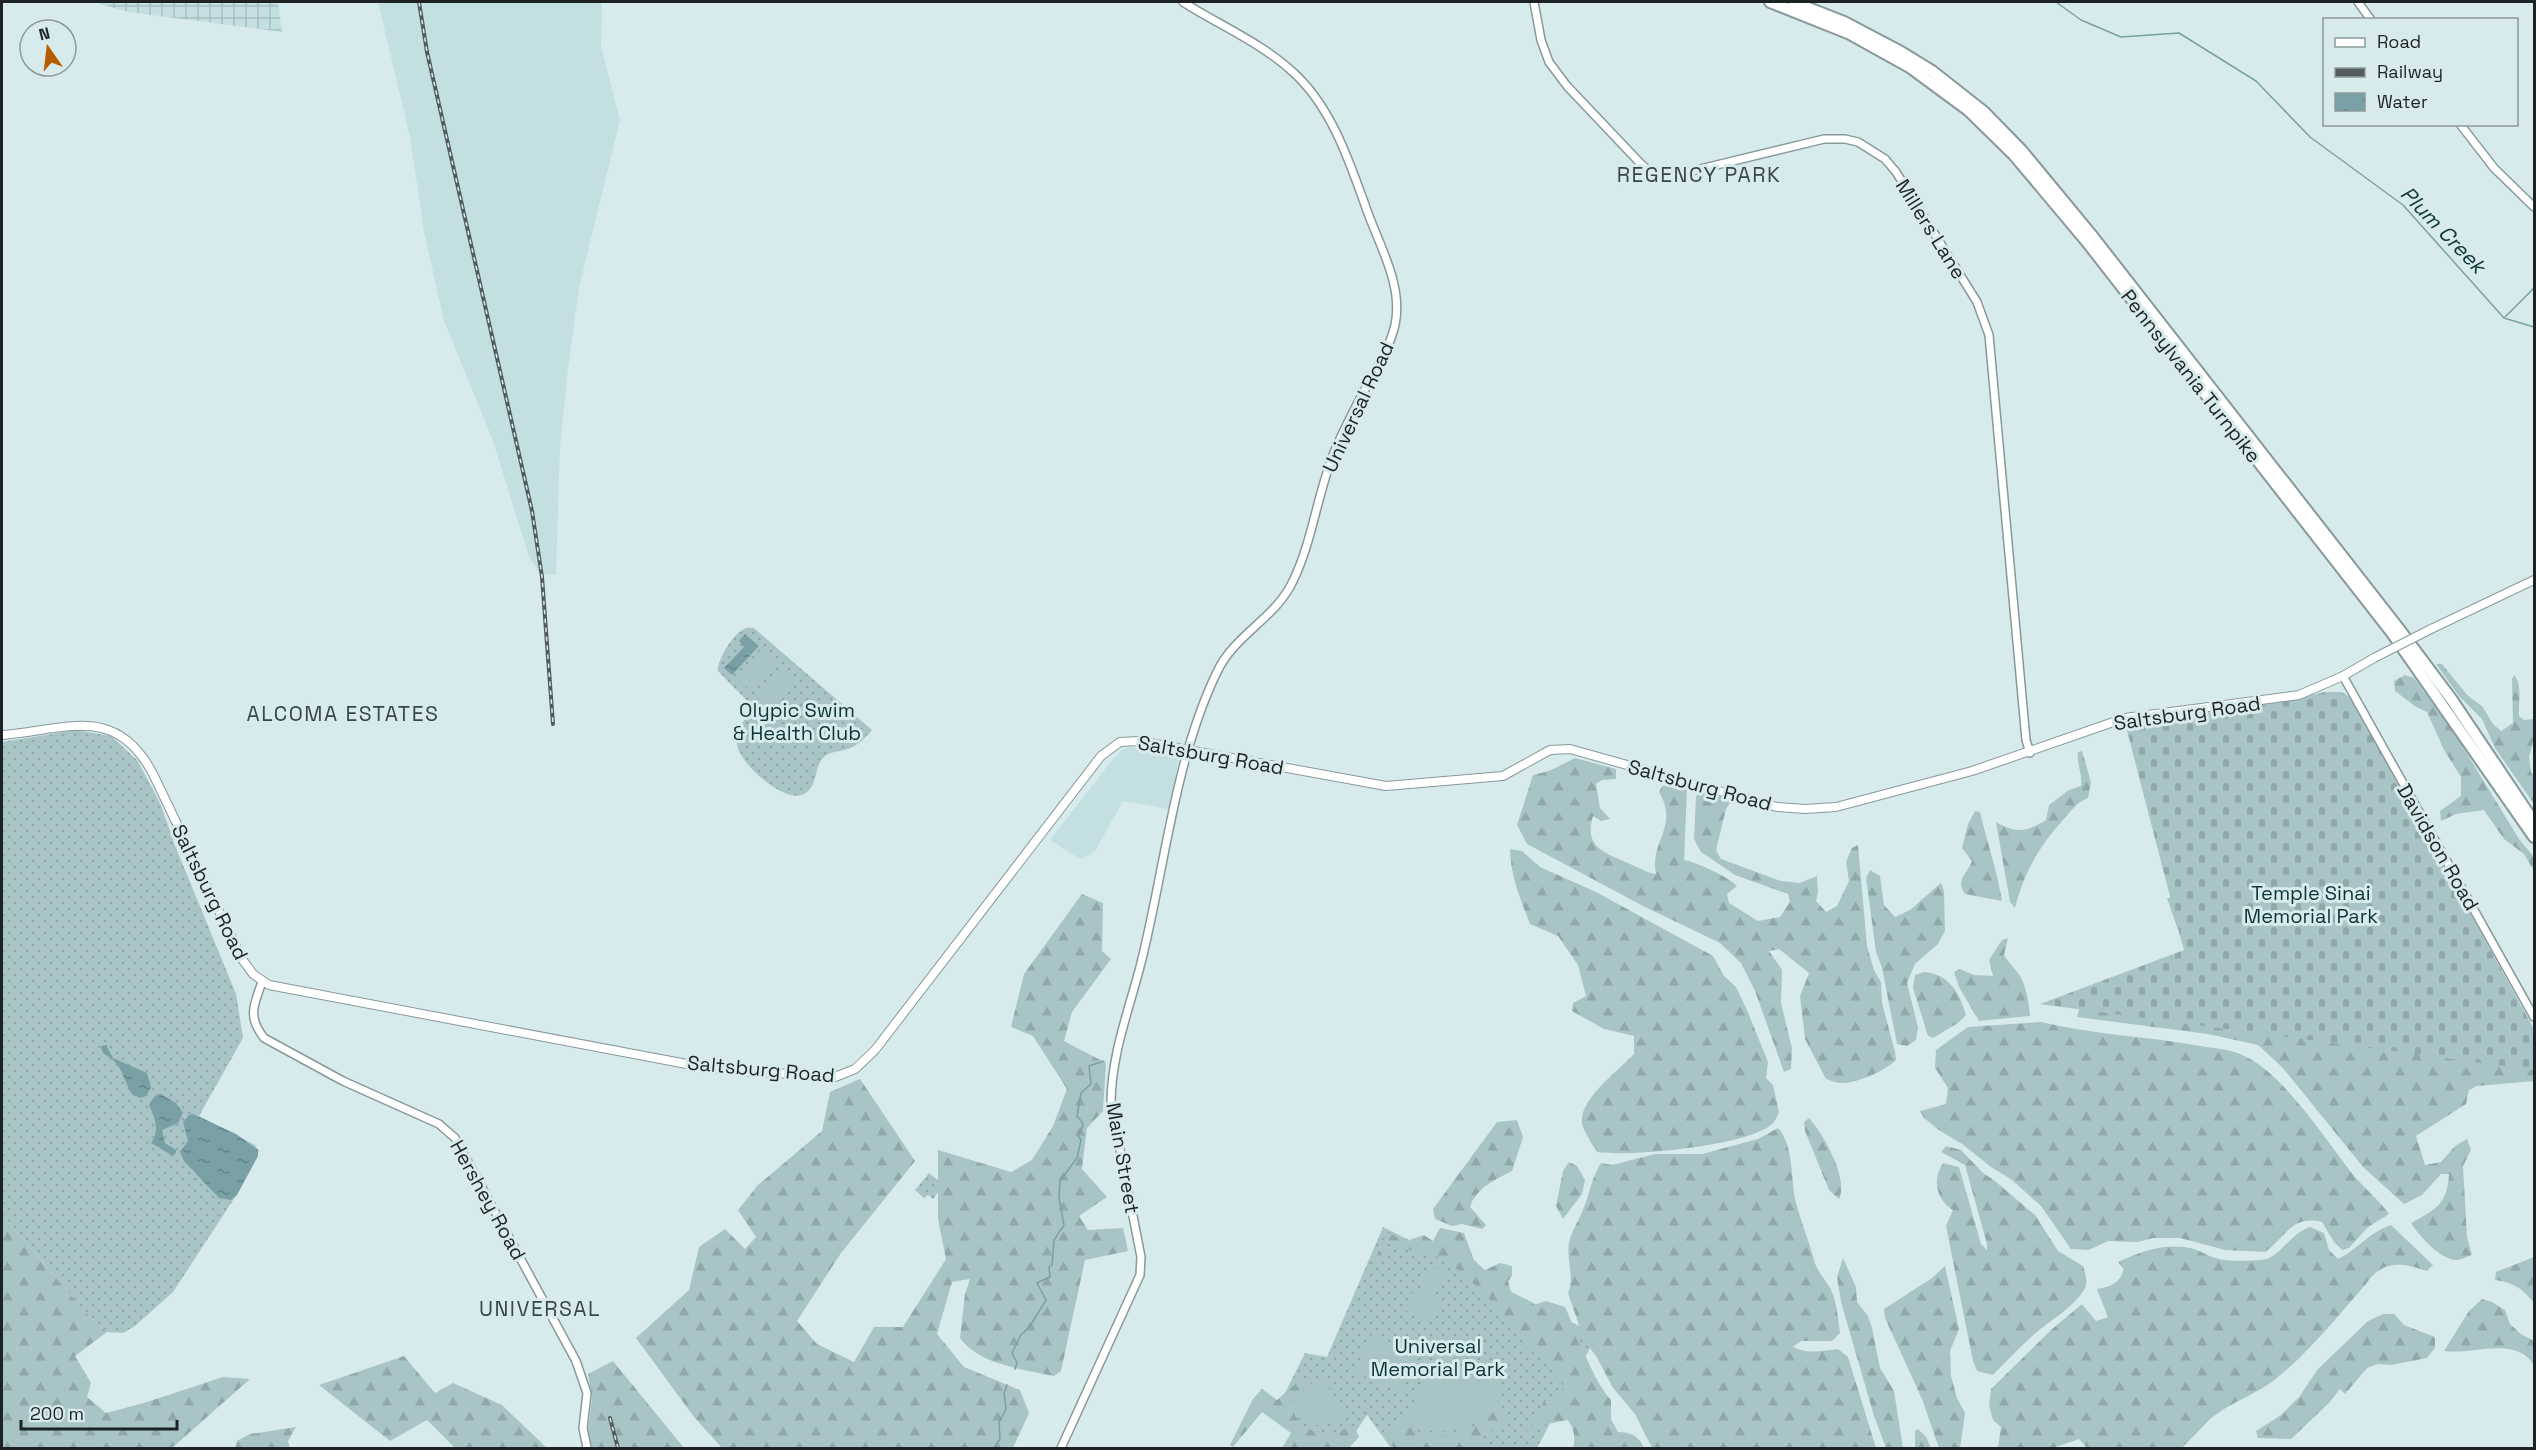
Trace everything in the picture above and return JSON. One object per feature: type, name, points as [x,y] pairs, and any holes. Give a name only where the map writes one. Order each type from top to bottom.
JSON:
[{"type":"highway","name":"Pennsylvania Turnpike","points":[[1770,2],[1848,33],[1911,68],[1968,110],[2014,154],[2087,242],[2392,633],[2535,837]]},
{"type":"highway","name":"Pennsylvania Turnpike","points":[[1793,2],[1865,32],[1932,72],[1984,112],[2022,151],[2093,237],[2399,628],[2535,822]]},
{"type":"main road","name":"Saltsburg Road","points":[[2,735],[62,726],[88,725],[113,731],[135,746],[154,776],[243,959],[253,974],[262,982],[290,990],[692,1065],[814,1077],[841,1076],[855,1069],[874,1050],[1107,750],[1127,740],[1369,785],[1398,787],[1503,776],[1550,750],[1570,749],[1777,807],[1805,809],[1836,807],[1887,795],[2030,753],[2125,718],[2278,699],[2313,690],[2431,629],[2535,580]]},
{"type":"street","name":"Universal Road","points":[[1183,2],[1284,64],[1302,81],[1314,97],[1346,154],[1393,281],[1396,305],[1395,323],[1390,342],[1343,429],[1331,458],[1294,581],[1275,608],[1229,651],[1223,660],[1208,691],[1187,750]]},
{"type":"street","name":"Millers Lane","points":[[1534,2],[1549,62],[1567,86],[1654,175],[1671,176],[1800,144],[1836,138],[1858,142],[1874,151],[1896,172],[1977,302],[1989,335],[2013,612],[2026,740],[2030,753]]},
{"type":"street","points":[[2358,2],[2370,18]]},
{"type":"street","points":[[2462,126],[2494,168],[2535,207]]},
{"type":"street","name":"Davidson Road","points":[[2343,676],[2429,833],[2535,1017]]},
{"type":"street","name":"Main Street","points":[[1061,1449],[1140,1275],[1141,1257],[1111,1104],[1111,1079],[1141,963],[1187,750]]},
{"type":"street","name":"Hershey Road","points":[[262,982],[253,1007],[253,1018],[264,1038],[343,1081],[438,1124],[455,1138],[576,1361],[587,1393],[583,1428],[587,1449]]},
{"type":"shaded area","points":[[94,2],[278,2],[282,32],[128,12]]},
{"type":"shaded area","points":[[378,2],[602,2],[601,46],[620,120],[579,288],[560,447],[556,575],[540,574],[529,557],[493,441],[444,321],[424,232],[410,137]]},
{"type":"shaded area","points":[[1131,747],[1180,753],[1169,809],[1123,801],[1095,851],[1080,859],[1050,840],[1113,759],[1122,750]]},
{"type":"green space","name":"Olypic Swim & Health Club","points":[[745,628],[754,628],[872,730],[855,746],[825,756],[821,760],[811,788],[802,795],[794,796],[773,787],[745,761],[737,744],[739,728],[754,708],[718,671],[718,666],[735,636]]},
{"type":"green space","points":[[759,652],[773,661],[773,665],[749,689],[736,677]]},
{"type":"green space","points":[[2436,664],[2442,664],[2468,696],[2482,706],[2493,724],[2501,731],[2513,723],[2512,679],[2514,675],[2517,679],[2519,716],[2524,720],[2534,719],[2534,739],[2529,757],[2534,777],[2534,804],[2495,748],[2482,719],[2459,696]]},
{"type":"green space","points":[[779,670],[782,670],[793,683],[768,707],[756,697],[756,694]]},
{"type":"green space","points":[[2405,675],[2414,678],[2458,739],[2519,839],[2534,857],[2534,871],[2524,854],[2504,839],[2484,810],[2456,814],[2441,821],[2440,811],[2461,796],[2461,777],[2444,750],[2427,712],[2416,707],[2395,691],[2394,681]]},
{"type":"green space","name":"Temple Sinai Memorial Park","points":[[2325,692],[2342,692],[2352,699],[2534,1029],[2534,1070],[2040,1004],[2184,950],[2125,723],[2274,703]]},
{"type":"green space","points":[[76,730],[111,736],[137,760],[160,803],[236,994],[243,1038],[199,1116],[255,1145],[259,1151],[235,1197],[173,1292],[135,1326],[123,1333],[107,1332],[86,1313],[2,1214],[2,742]]},
{"type":"green space","points":[[2082,751],[2091,782],[2088,798],[2072,809],[2040,850],[2023,883],[2015,908],[2010,902],[1996,822],[2021,830],[2046,820],[2049,805],[2069,790],[2081,786],[2078,752]]},
{"type":"green space","points":[[1575,758],[1616,769],[1616,779],[1602,780],[1596,784],[1600,808],[1610,819],[1601,821],[1593,816],[1591,835],[1594,842],[1605,852],[1656,874],[1656,852],[1666,815],[1665,804],[1659,792],[1662,786],[1674,785],[1687,788],[1684,860],[1712,870],[1733,882],[1737,886],[1727,894],[1729,903],[1758,921],[1780,917],[1790,902],[1788,894],[1735,875],[1701,852],[1694,839],[1696,797],[1699,790],[1743,801],[1742,804],[1729,804],[1726,809],[1716,850],[1721,859],[1781,881],[1800,883],[1817,876],[1816,901],[1826,912],[1837,906],[1849,881],[1846,862],[1852,848],[1858,845],[1867,946],[1874,970],[1881,982],[1882,1003],[1896,1060],[1862,1079],[1838,1083],[1826,1079],[1805,1039],[1800,996],[1809,973],[1779,949],[1769,951],[1782,970],[1781,1003],[1792,1048],[1791,1069],[1784,1072],[1755,991],[1741,963],[1720,943],[1643,906],[1527,844],[1517,825],[1533,775],[1549,771]]},
{"type":"green space","points":[[1975,811],[1980,812],[2002,901],[1965,894],[1962,889],[1963,877],[1972,861],[1962,848],[1968,824]]},
{"type":"green space","points":[[1510,849],[1522,851],[1540,867],[1596,892],[1713,956],[1724,976],[1736,987],[1768,1062],[1766,1078],[1773,1085],[1779,1112],[1773,1123],[1759,1132],[1715,1144],[1635,1153],[1597,1152],[1583,1127],[1582,1118],[1585,1108],[1599,1088],[1634,1054],[1634,1036],[1604,1029],[1572,1011],[1573,1003],[1586,996],[1578,965],[1558,936],[1530,924],[1514,878]]},
{"type":"green space","points":[[1870,870],[1880,876],[1884,905],[1895,917],[1910,910],[1941,883],[1944,891],[1945,931],[1938,944],[1915,964],[1907,983],[1918,1027],[1916,1040],[1907,1046],[1897,1044],[1882,968],[1876,952],[1866,878]]},
{"type":"green space","points":[[1082,894],[1103,903],[1102,951],[1111,959],[1072,1012],[1064,1041],[1106,1063],[1103,1111],[1087,1128],[1082,1169],[1107,1197],[1079,1216],[1088,1230],[1123,1228],[1128,1251],[1085,1260],[1061,1371],[1054,1376],[990,1360],[968,1347],[960,1338],[965,1294],[970,1279],[952,1282],[937,1334],[964,1367],[1020,1390],[1029,1413],[1013,1448],[722,1448],[694,1417],[636,1338],[689,1290],[699,1247],[725,1229],[745,1249],[756,1237],[738,1210],[758,1185],[822,1131],[830,1092],[860,1079],[915,1161],[841,1253],[797,1321],[817,1344],[854,1362],[874,1327],[903,1327],[946,1259],[938,1219],[938,1150],[1011,1172],[1032,1160],[1053,1126],[1067,1089],[1033,1036],[1011,1027],[1024,974]]},
{"type":"green space","points":[[2192,895],[2534,1038],[2534,1081],[2477,1086],[2469,1090],[2466,1104],[2416,1136],[2425,1165],[2441,1162],[2455,1146],[2467,1139],[2471,1150],[2463,1166],[2467,1237],[2472,1255],[2457,1260],[2444,1256],[2419,1234],[2411,1223],[2439,1205],[2446,1193],[2449,1174],[2441,1174],[2422,1195],[2404,1204],[2363,1167],[2283,1068],[2258,1045],[2208,1034],[2077,1017],[2082,999],[2187,956],[2167,898]]},
{"type":"green space","points":[[2008,938],[2004,955],[2023,982],[2030,1016],[1979,1021],[1959,987],[1954,972],[1960,969],[1974,975],[1993,976],[1989,960],[2002,940]]},
{"type":"green space","points":[[1924,972],[1940,976],[1952,986],[1966,1015],[1958,1023],[1933,1038],[1928,1036],[1913,988],[1915,975]]},
{"type":"green space","points":[[2041,1022],[2081,1030],[2225,1050],[2256,1062],[2272,1075],[2303,1108],[2355,1177],[2389,1214],[2367,1228],[2349,1248],[2342,1250],[2334,1242],[2322,1222],[2312,1221],[2296,1224],[2265,1252],[2225,1250],[2180,1238],[2153,1238],[2138,1242],[2108,1241],[2089,1250],[2071,1249],[2041,1206],[2012,1180],[1939,1130],[1924,1118],[1920,1111],[1946,1104],[1948,1088],[1935,1068],[1936,1050],[1968,1027]]},
{"type":"green space","points":[[1809,1118],[1821,1134],[1838,1169],[1841,1190],[1839,1199],[1829,1190],[1805,1131],[1804,1122]]},
{"type":"green space","points":[[1517,1120],[1523,1137],[1512,1171],[1481,1190],[1470,1207],[1486,1225],[1482,1229],[1462,1224],[1452,1226],[1435,1219],[1433,1209],[1497,1122]]},
{"type":"green space","points":[[1778,1128],[1790,1154],[1798,1210],[1815,1264],[1834,1298],[1840,1333],[1832,1341],[1801,1341],[1793,1347],[1809,1351],[1838,1349],[1848,1357],[1876,1448],[1652,1448],[1635,1414],[1613,1388],[1596,1356],[1584,1340],[1568,1293],[1571,1281],[1569,1242],[1595,1174],[1601,1163],[1612,1165],[1655,1154],[1702,1154],[1758,1139]]},
{"type":"green space","points":[[1946,1146],[1961,1150],[1983,1173],[2035,1215],[2058,1251],[2083,1266],[2085,1274],[2085,1288],[2075,1302],[2035,1333],[1993,1375],[1977,1371],[1973,1361],[1946,1226],[1953,1210],[1943,1201],[1938,1189],[1938,1176],[1943,1163],[1959,1167],[1981,1244],[1987,1250],[1987,1244],[1965,1165],[1941,1152]]},
{"type":"green space","points":[[1569,1162],[1577,1166],[1585,1180],[1582,1194],[1563,1219],[1556,1206],[1563,1171]]},
{"type":"green space","points":[[929,1173],[944,1185],[933,1199],[928,1195],[924,1198],[915,1190]]},
{"type":"green space","points":[[2,1214],[86,1313],[107,1332],[75,1356],[91,1383],[87,1397],[106,1413],[223,1377],[250,1379],[172,1448],[2,1448]]},
{"type":"green space","points":[[2391,1225],[2433,1265],[2427,1271],[2393,1265],[2385,1267],[2372,1276],[2322,1335],[2286,1370],[2267,1385],[2215,1415],[2181,1448],[2087,1448],[2079,1439],[2053,1448],[1998,1448],[2001,1427],[1993,1420],[1989,1406],[1991,1389],[2051,1330],[2082,1304],[2096,1321],[2108,1317],[2097,1289],[2111,1285],[2120,1278],[2124,1269],[2118,1262],[2145,1251],[2164,1247],[2194,1249],[2220,1259],[2262,1260],[2274,1255],[2296,1235],[2310,1227],[2324,1233],[2329,1250],[2338,1259],[2377,1231]]},
{"type":"green space","name":"Universal Memorial Park","points":[[1383,1227],[1597,1335],[1537,1448],[1391,1448],[1367,1415],[1345,1448],[1273,1417],[1305,1353],[1327,1357]]},
{"type":"green space","points":[[1440,1228],[1464,1233],[1474,1260],[1485,1270],[1500,1263],[1512,1266],[1512,1276],[1508,1281],[1512,1296],[1530,1306],[1546,1301],[1565,1307],[1591,1368],[1611,1400],[1611,1419],[1618,1432],[1634,1435],[1644,1448],[1573,1448],[1574,1434],[1568,1420],[1538,1426],[1531,1432],[1526,1432],[1537,1420],[1544,1401],[1557,1399],[1564,1386],[1562,1380],[1554,1376],[1550,1360],[1528,1350],[1515,1326],[1484,1293],[1439,1257],[1426,1256],[1393,1243],[1387,1244],[1373,1274],[1369,1273],[1387,1232],[1406,1241],[1424,1235],[1433,1241]]},
{"type":"green space","points":[[2534,1257],[2534,1303],[2517,1287],[2495,1280],[2496,1272]]},
{"type":"green space","points":[[1843,1258],[1856,1287],[1857,1302],[1868,1316],[1880,1368],[1894,1391],[1903,1448],[1886,1448],[1874,1416],[1841,1302],[1837,1277]]},
{"type":"green space","points":[[1432,1266],[1445,1273],[1435,1292],[1422,1285]]},
{"type":"green space","points":[[1945,1266],[1959,1329],[1950,1351],[1951,1376],[1957,1398],[1965,1413],[1960,1448],[1939,1448],[1922,1399],[1885,1318],[1884,1309],[1932,1278]]},
{"type":"green space","points":[[1416,1287],[1442,1299],[1431,1322],[1405,1310]]},
{"type":"green space","points":[[2482,1299],[2505,1310],[2510,1324],[2521,1334],[2534,1341],[2534,1365],[2526,1356],[2505,1348],[2444,1351],[2469,1311]]},
{"type":"green space","points":[[2383,1314],[2394,1314],[2404,1325],[2435,1337],[2435,1348],[2427,1358],[2391,1365],[2378,1364],[2367,1368],[2345,1394],[2340,1389],[2329,1403],[2291,1439],[2258,1438],[2256,1431],[2281,1415],[2299,1397],[2318,1369],[2368,1321]]},
{"type":"green space","points":[[1372,1334],[1417,1355],[1401,1392],[1355,1372]]},
{"type":"green space","points":[[404,1356],[435,1393],[453,1383],[502,1405],[547,1448],[455,1448],[427,1420],[390,1441],[319,1385]]},
{"type":"green space","points":[[1439,1356],[1507,1386],[1496,1403],[1480,1420],[1450,1431],[1429,1430],[1408,1424],[1406,1419]]},
{"type":"green space","points":[[613,1361],[684,1448],[592,1448],[588,1432],[592,1398],[588,1374]]},
{"type":"green space","points":[[1302,1378],[1309,1378],[1312,1387],[1292,1402],[1297,1419],[1312,1431],[1323,1436],[1354,1426],[1359,1437],[1349,1448],[1282,1448],[1291,1433],[1262,1412],[1233,1447],[1230,1445],[1253,1399],[1262,1389],[1277,1400]]},
{"type":"green space","points":[[1323,1381],[1350,1416],[1326,1424],[1310,1424],[1303,1421],[1292,1407],[1294,1401]]},
{"type":"green space","points":[[1497,1407],[1505,1413],[1510,1423],[1483,1435],[1483,1448],[1394,1448],[1384,1432],[1384,1428],[1403,1421],[1414,1430],[1426,1434],[1439,1436],[1452,1434],[1477,1424]]},
{"type":"green space","points":[[296,1427],[288,1441],[290,1448],[235,1448],[237,1441],[250,1434]]},
{"type":"green space","points":[[1918,1429],[1926,1437],[1931,1448],[1915,1448],[1915,1431]]},
{"type":"water","points":[[745,634],[759,646],[732,675],[724,668],[744,647],[739,641]]},
{"type":"water","points":[[106,1045],[113,1058],[147,1073],[151,1087],[146,1096],[140,1098],[132,1094],[119,1067],[102,1051],[101,1046]]},
{"type":"water","points":[[161,1094],[176,1103],[183,1113],[178,1123],[162,1130],[165,1143],[176,1150],[173,1156],[151,1143],[156,1128],[149,1104],[156,1095]]},
{"type":"water","points":[[193,1114],[236,1134],[258,1150],[258,1156],[237,1195],[231,1200],[219,1198],[184,1161],[180,1152],[188,1141],[183,1122]]},
{"type":"waterway","name":"Plum Creek","points":[[2056,2],[2081,20],[2121,37],[2179,33],[2256,81],[2310,137],[2403,205],[2504,318],[2534,327]]},
{"type":"waterway","points":[[2505,317],[2534,288]]},
{"type":"waterway","points":[[1015,1369],[1017,1363],[1012,1353],[1021,1335],[1030,1326],[1046,1300],[1037,1283],[1050,1277],[1049,1267],[1052,1265],[1054,1240],[1064,1225],[1059,1198],[1060,1181],[1077,1158],[1081,1140],[1078,1136],[1083,1126],[1077,1116],[1081,1093],[1091,1084],[1089,1066],[1104,1061]]},
{"type":"waterway","points":[[994,1448],[1000,1439],[999,1422],[1006,1409],[1004,1393],[1007,1385]]},
{"type":"railway","points":[[419,2],[427,52],[532,511],[542,577],[553,724]]},
{"type":"railway","points":[[610,1418],[618,1448]]},
{"type":"district","name":"REGENCY PARK","points":[[1699,175]]},
{"type":"district","name":"ALCOMA ESTATES","points":[[343,714]]},
{"type":"district","name":"UNIVERSAL","points":[[540,1309]]}]
